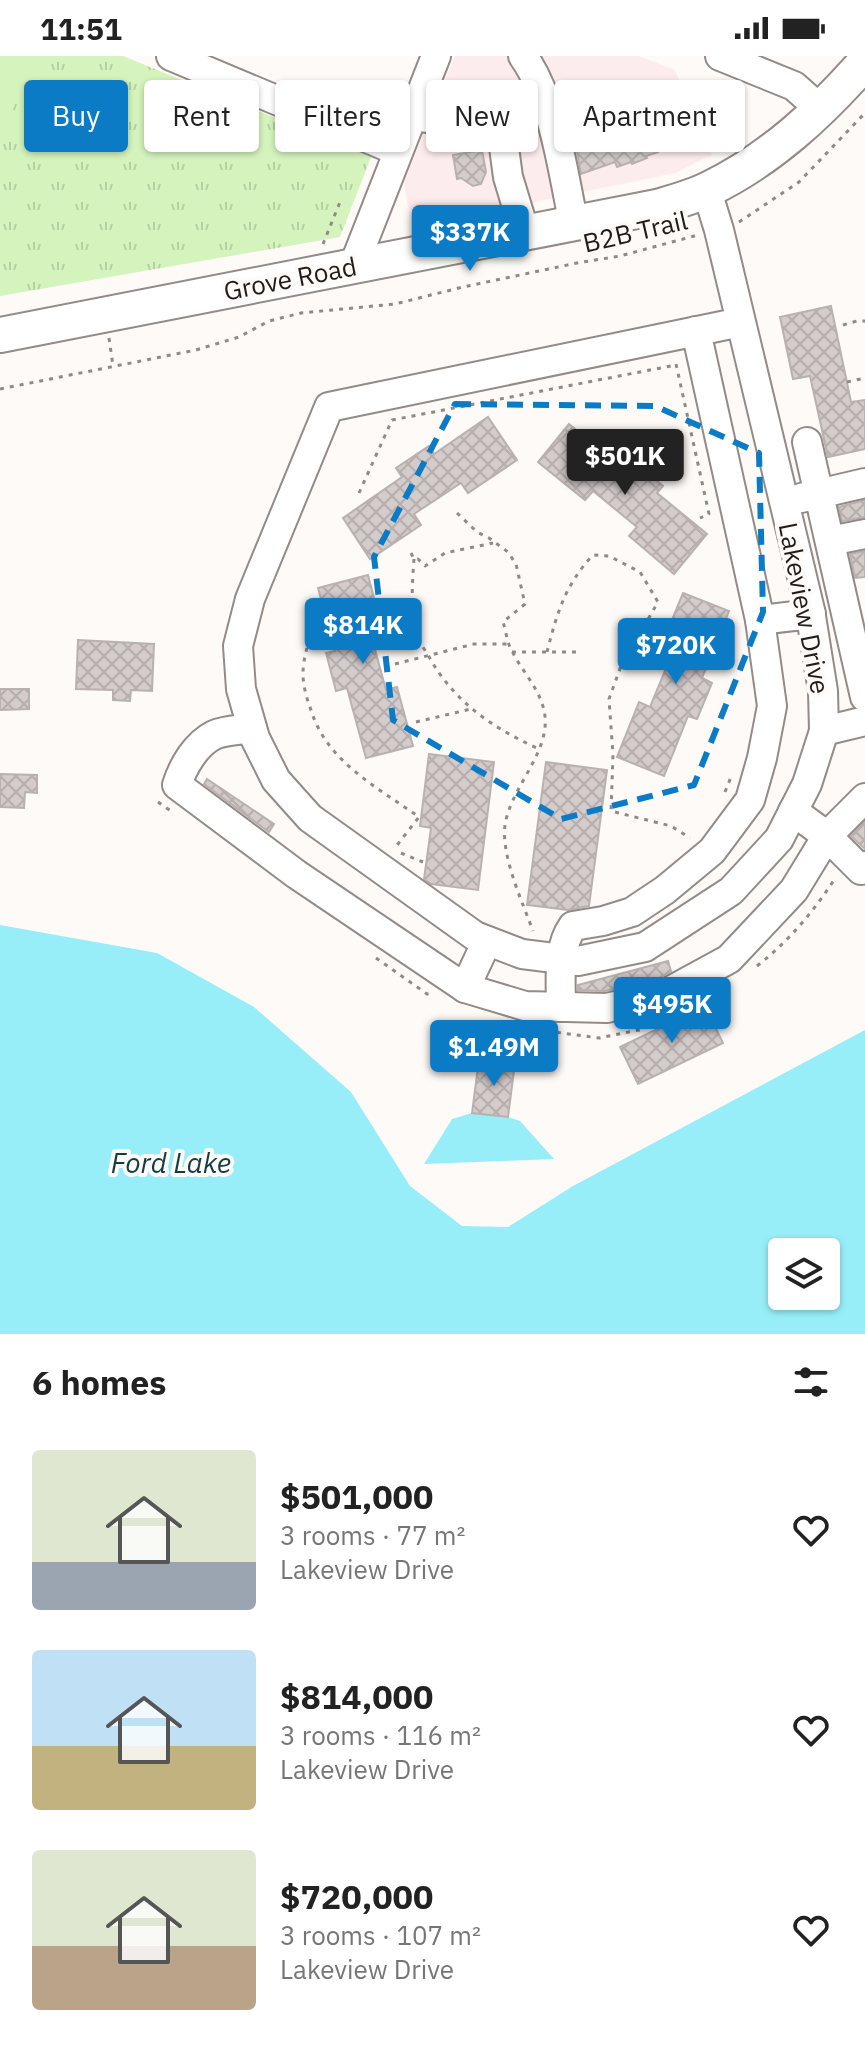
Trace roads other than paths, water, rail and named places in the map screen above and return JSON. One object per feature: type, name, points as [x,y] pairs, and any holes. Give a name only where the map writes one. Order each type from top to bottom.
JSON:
[{"type":"main road","name":"Grove Road","points":[[0,335],[657,207],[707,191],[765,157],[820,109],[865,62]]},
{"type":"street","points":[[171,56],[275,100]]},
{"type":"street","points":[[410,123],[436,56]]},
{"type":"street","points":[[523,56],[533,69],[548,108],[574,225]]},
{"type":"street","points":[[720,56],[794,86],[820,109]]},
{"type":"street","points":[[413,116],[498,131],[503,140],[512,196],[525,233]]},
{"type":"street","points":[[354,265],[398,152]]},
{"type":"street","points":[[707,191],[741,322]]},
{"type":"street","name":"Lakeview Drive","points":[[741,322],[811,614],[823,691],[824,731],[807,784],[779,839],[731,891],[645,947],[578,961],[522,954],[475,936],[310,818],[276,780],[255,738],[241,689],[238,646],[250,599],[329,407],[741,322]]},
{"type":"street","points":[[561,1007],[552,958],[573,926],[632,912],[665,890],[712,851],[750,800],[762,758],[772,706],[760,620],[696,331]]},
{"type":"street","points":[[807,442],[830,541],[853,590],[865,697]]},
{"type":"street","points":[[784,502],[865,483]]},
{"type":"street","points":[[830,541],[865,534]]},
{"type":"street","points":[[760,620],[811,614]]},
{"type":"street","points":[[824,731],[865,721]]},
{"type":"street","points":[[252,728],[215,735],[197,749],[181,771],[177,785],[296,874],[465,988],[525,1006],[607,1008],[663,995],[729,959],[794,890],[827,836],[865,798]]},
{"type":"street","points":[[793,811],[827,836],[861,870],[865,866]]},
{"type":"street","points":[[465,988],[487,941]]},
{"type":"water","name":"Ford Lake","points":[[0,925],[157,953],[254,1007],[351,1092],[410,1186],[462,1226],[508,1227],[573,1186],[865,1030],[865,1334],[0,1334]]},
{"type":"water","points":[[472,1113],[520,1121],[554,1159],[424,1164],[452,1119]]}]
